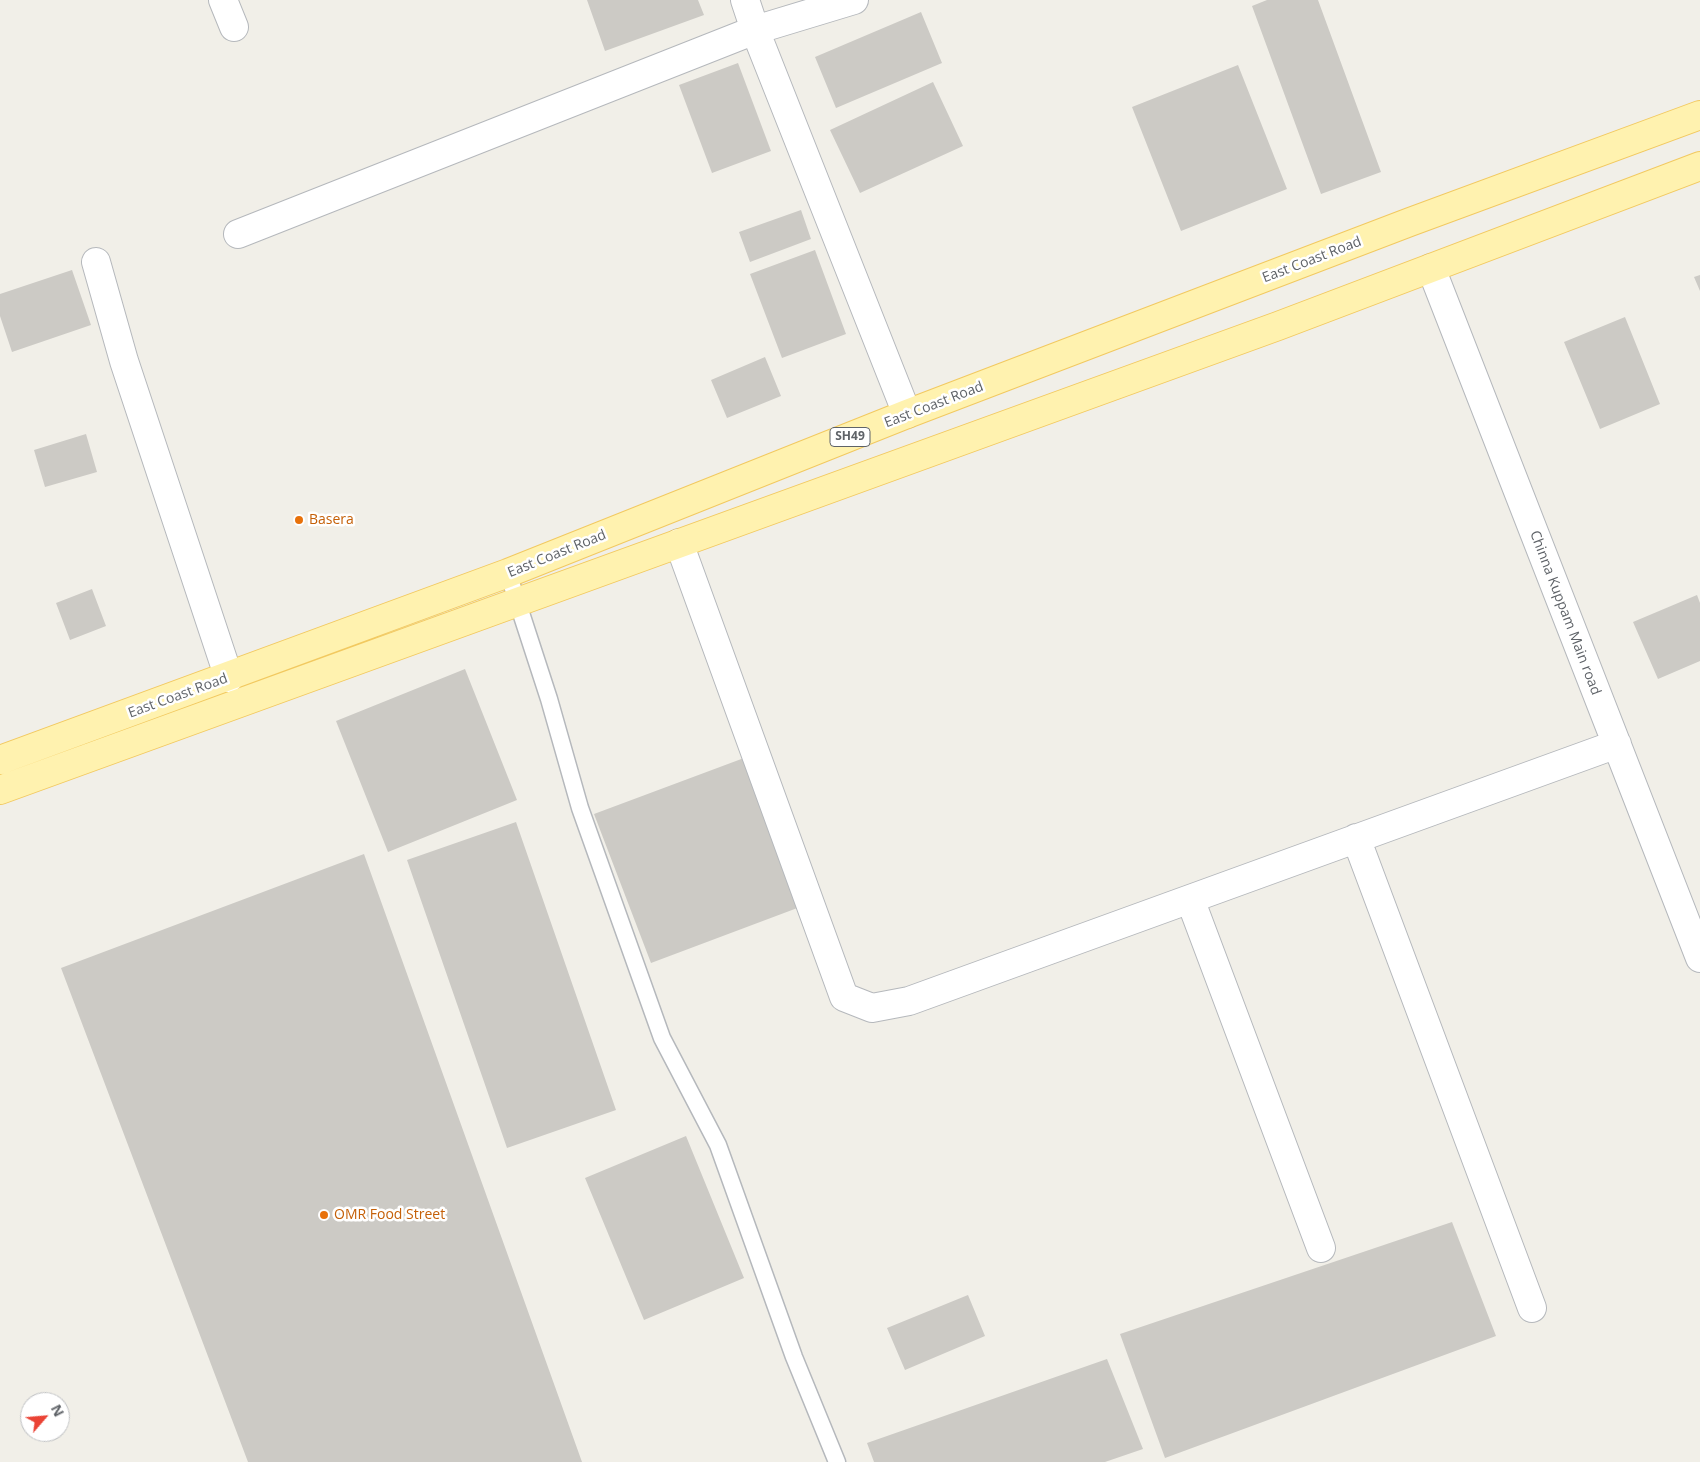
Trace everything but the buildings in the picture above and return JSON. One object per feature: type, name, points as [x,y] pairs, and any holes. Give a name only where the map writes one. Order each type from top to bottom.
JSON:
[{"type":"main road","name":"East Coast Road","points":[[0,760],[229,678],[508,574],[907,414],[1410,222],[1700,115]]},
{"type":"main road","name":"East Coast Road","points":[[0,790],[1278,326],[1700,166]]},
{"type":"street","points":[[223,0],[234,27]]},
{"type":"street","points":[[745,0],[755,30],[907,414]]},
{"type":"street","points":[[238,234],[755,30],[854,0]]},
{"type":"street","points":[[96,262],[124,361],[229,678]]},
{"type":"street","name":"Chinna Kuppam Main road","points":[[1431,268],[1700,958]]},
{"type":"street","points":[[679,543],[844,997],[872,1008],[909,1001],[1616,744]]},
{"type":"street","points":[[1356,838],[1532,1308]]},
{"type":"street","points":[[1190,899],[1320,1248]]},
{"type":"lane","points":[[508,574],[549,699],[580,808],[662,1038],[718,1145],[794,1357],[837,1462]]},
{"type":"place","name":"Basera","points":[[299,520]]},
{"type":"place","name":"OMR Food Street","points":[[324,1215]]}]
